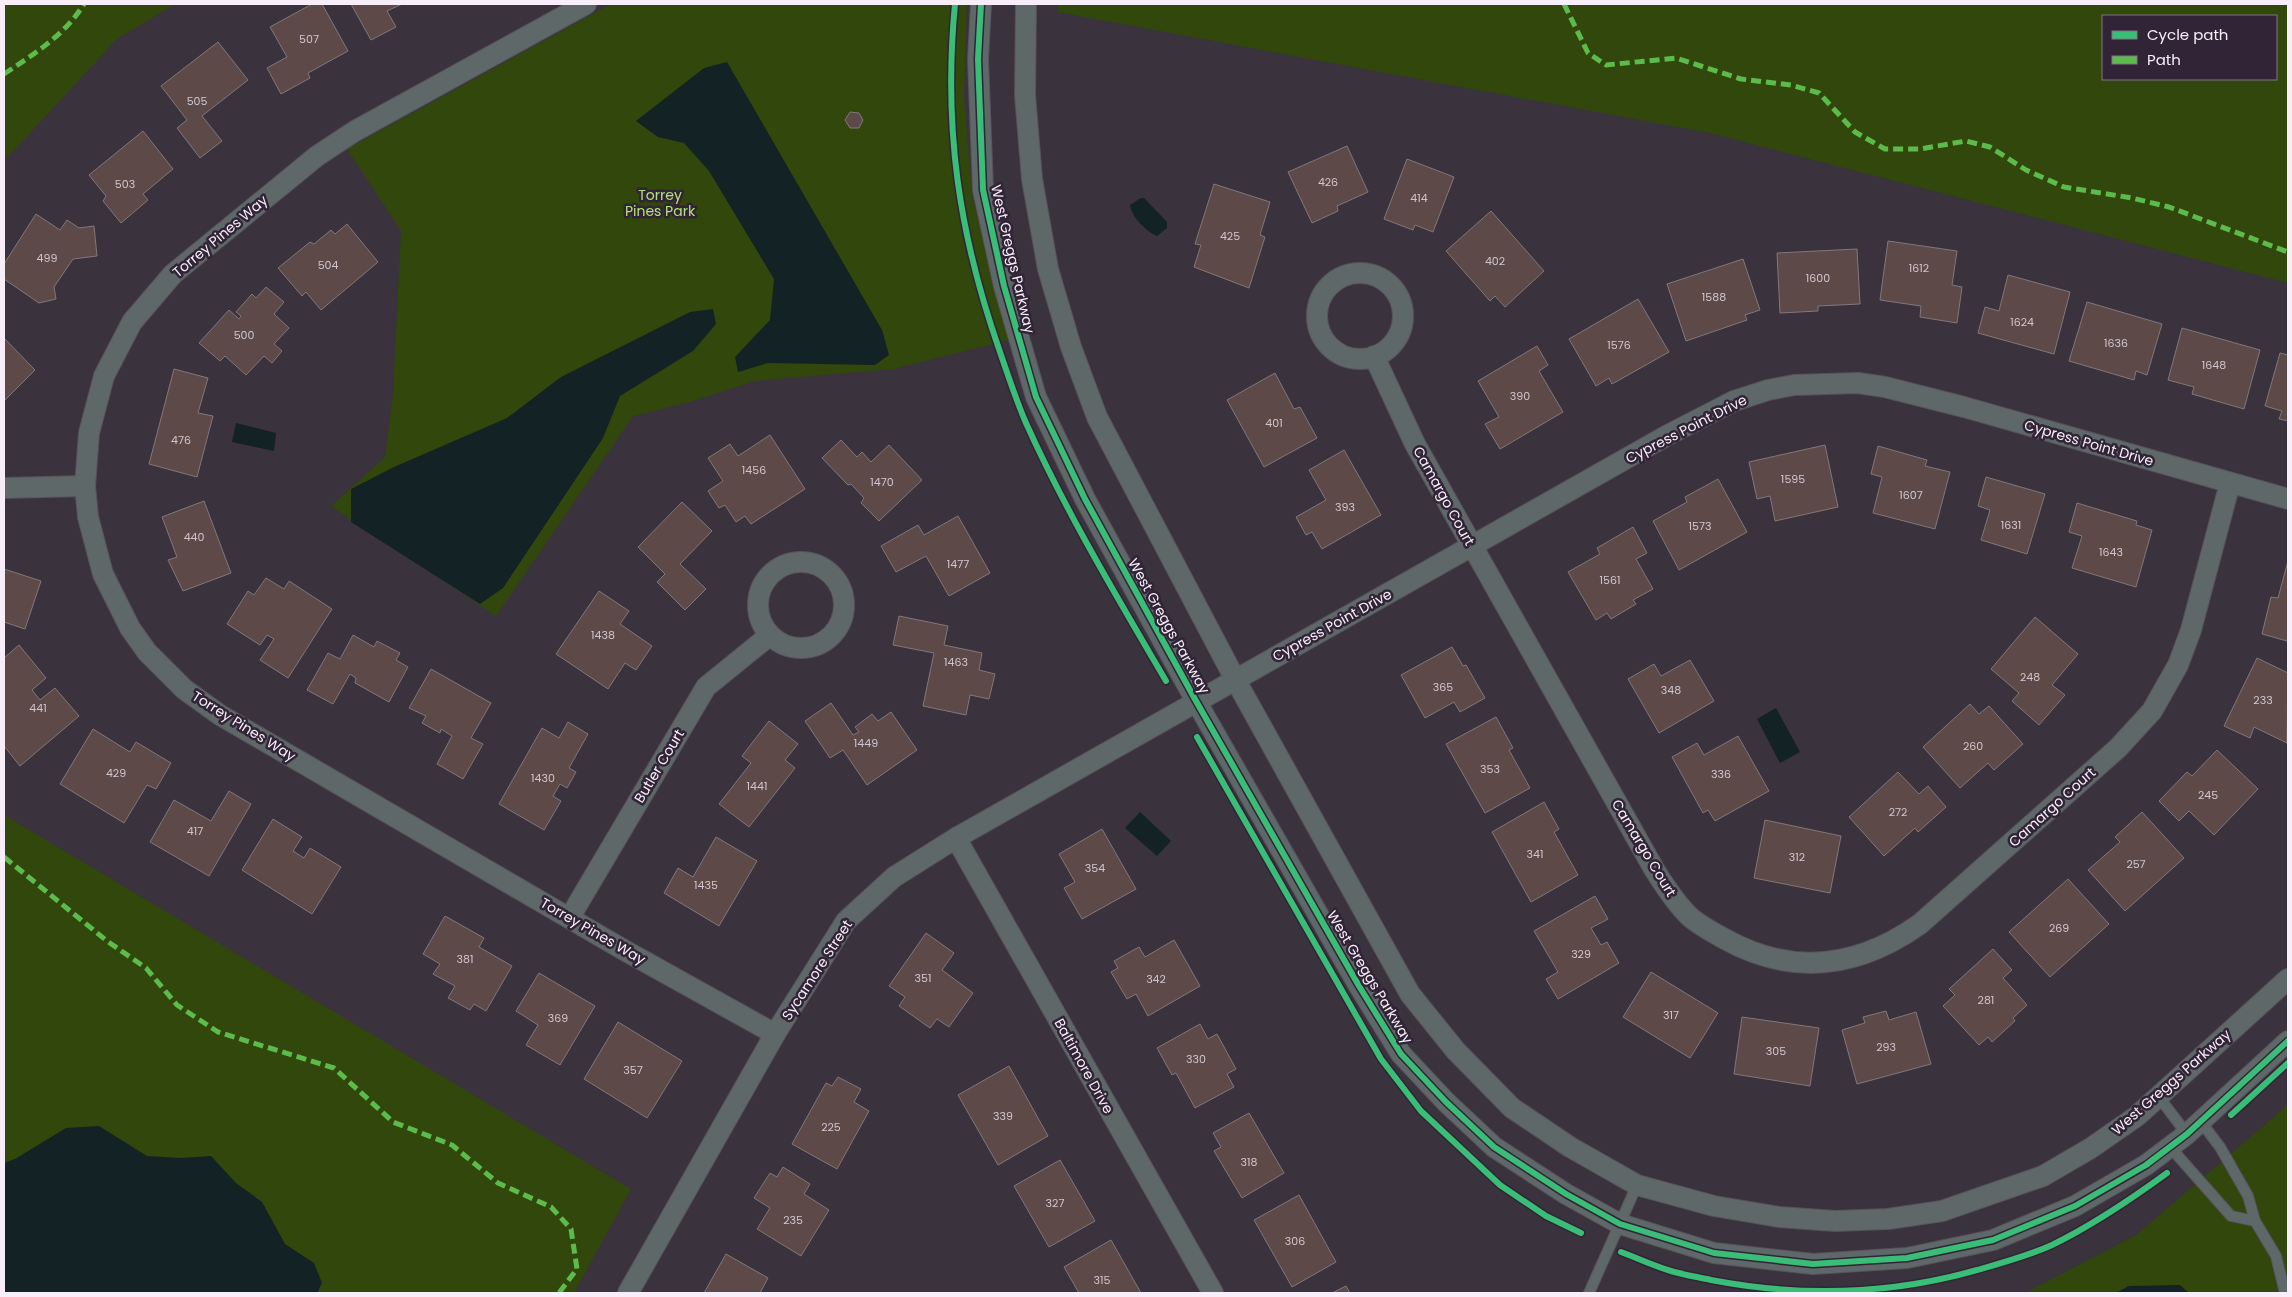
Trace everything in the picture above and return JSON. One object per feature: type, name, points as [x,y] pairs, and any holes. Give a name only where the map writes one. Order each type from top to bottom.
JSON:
[{"type":"street","name":"Torrey Pines Way","points":[[586,4],[356,131],[317,156],[172,274],[132,322],[104,376],[89,433],[85,486],[88,517],[102,574],[130,628],[147,652],[184,689],[220,714],[775,1034]]},
{"type":"street","name":"West Greggs Parkway","points":[[981,4],[978,58],[983,190],[1004,286],[1036,397],[1085,499],[1196,701],[1359,986],[1401,1054],[1446,1102],[1494,1146],[1566,1194],[1620,1224],[1714,1253],[1813,1264],[1907,1258],[1993,1240],[2066,1210],[2146,1165],[2194,1128],[2288,1041]]},
{"type":"street","name":"West Greggs Parkway","points":[[1026,4],[1025,95],[1032,179],[1048,269],[1071,347],[1097,417],[1235,679],[1410,994],[1456,1052],[1512,1108],[1570,1147],[1636,1185],[1714,1206],[1780,1218],[1835,1221],[1888,1219],[1942,1211],[2043,1176],[2091,1148],[2136,1116],[2288,979]]},
{"type":"street","points":[[1364,273],[1377,276],[1389,284],[1398,295],[1403,308],[1403,322],[1399,336],[1390,347],[1374,356],[1365,359],[1350,358],[1338,353],[1326,343],[1319,331],[1317,316],[1319,302],[1326,289],[1336,280],[1350,274],[1364,273]]},
{"type":"street","name":"Camargo Court","points":[[1374,356],[1414,444],[1669,893],[1689,915],[1703,926],[1742,948],[1763,956],[1794,963],[1834,962],[1852,959],[1896,941],[1920,924],[2118,748],[2152,711],[2178,665],[2191,630],[2230,483]]},
{"type":"street","name":"Cypress Point Drive","points":[[1217,690],[1666,436],[1734,401],[1768,390],[1794,385],[1858,383],[1885,387],[1964,407],[2288,499]]},
{"type":"street","points":[[4,488],[85,486]]},
{"type":"street","points":[[804,562],[817,565],[829,573],[838,584],[843,597],[843,611],[839,625],[830,636],[819,644],[805,648],[791,647],[778,642],[770,635],[760,620],[758,606],[760,592],[766,579],[776,569],[789,564],[804,562]]},
{"type":"street","name":"Butler Court","points":[[570,917],[706,687],[770,635]]},
{"type":"street","name":"Sycamore Street","points":[[628,1293],[775,1034],[846,921],[894,877],[956,838],[1217,690]]},
{"type":"street","name":"Baltimore Drive","points":[[956,838],[1213,1293]]},
{"type":"lane","points":[[2158,1096],[2194,1128],[2220,1147],[2248,1196],[2255,1221],[2276,1256],[2285,1293]]},
{"type":"lane","points":[[2170,1147],[2231,1216],[2255,1221]]},
{"type":"lane","points":[[1589,1293],[1636,1185]]},
{"type":"green space","points":[[4,4],[175,4],[117,39],[4,161]]},
{"type":"green space","name":"Torrey Pines Park","points":[[611,4],[967,4],[964,96],[972,196],[1009,340],[893,369],[754,381],[690,402],[633,416],[496,616],[331,506],[385,457],[393,393],[401,231],[347,149]]},
{"type":"green space","points":[[1058,4],[2288,4],[2288,283],[1710,133],[1057,12]]},
{"type":"green space","points":[[4,815],[631,1189],[574,1293],[4,1293]]},
{"type":"green space","points":[[2288,1105],[2288,1293],[2025,1293],[2136,1235]]},
{"type":"shaded area","points":[[727,62],[882,330],[889,355],[875,365],[768,363],[738,372],[735,357],[770,320],[774,279],[709,171],[684,143],[658,137],[636,121],[704,68]]},
{"type":"shaded area","points":[[1144,198],[1167,222],[1167,228],[1157,236],[1148,231],[1133,214],[1130,205]]},
{"type":"shaded area","points":[[713,309],[716,324],[693,351],[620,396],[603,438],[503,588],[480,604],[351,522],[351,489],[394,467],[507,418],[561,377],[690,312]]},
{"type":"shaded area","points":[[236,423],[276,433],[274,451],[232,442]]},
{"type":"shaded area","points":[[1776,708],[1800,752],[1780,763],[1757,719]]},
{"type":"shaded area","points":[[1140,812],[1171,841],[1157,856],[1125,828]]},
{"type":"shaded area","points":[[99,1126],[147,1156],[181,1158],[211,1156],[236,1183],[262,1202],[285,1244],[314,1263],[322,1283],[317,1293],[4,1292],[4,1163],[15,1159],[66,1128]]},
{"type":"shaded area","points":[[2180,1285],[2189,1293],[2116,1293],[2129,1286]]},
{"type":"building","points":[[312,4],[322,4],[348,51],[308,73],[310,78],[281,94],[267,68],[287,57],[270,27]]},
{"type":"building","points":[[351,4],[402,4],[387,11],[396,27],[371,40]]},
{"type":"building","points":[[218,42],[248,80],[202,116],[222,141],[200,158],[177,128],[187,120],[161,86]]},
{"type":"building","points":[[850,112],[859,113],[863,120],[859,128],[850,128],[845,120]]},
{"type":"building","points":[[143,131],[173,169],[143,194],[148,200],[121,223],[103,201],[106,196],[89,175]]},
{"type":"building","points":[[1347,146],[1368,192],[1337,206],[1338,211],[1312,223],[1288,172]]},
{"type":"building","points":[[1407,159],[1454,177],[1433,232],[1415,225],[1413,230],[1384,219]]},
{"type":"building","points":[[1214,184],[1270,202],[1260,235],[1265,237],[1249,288],[1194,267],[1201,245],[1195,244]]},
{"type":"building","points":[[1491,211],[1544,271],[1505,307],[1495,296],[1490,301],[1446,251]]},
{"type":"building","points":[[36,214],[60,230],[67,220],[79,228],[94,226],[97,256],[73,259],[54,287],[56,299],[39,303],[4,279],[4,264]]},
{"type":"building","points":[[347,224],[378,262],[321,310],[306,292],[302,296],[278,268],[310,242],[314,244],[331,230],[335,234]]},
{"type":"building","points":[[1888,241],[1957,251],[1952,285],[1962,287],[1957,323],[1920,317],[1921,306],[1880,300]]},
{"type":"building","points":[[1857,249],[1860,304],[1818,306],[1818,311],[1780,313],[1777,253]]},
{"type":"building","points":[[1743,259],[1760,310],[1745,315],[1747,320],[1686,341],[1667,284]]},
{"type":"building","points":[[2008,275],[2070,292],[2054,354],[1978,333],[1985,307],[1999,311]]},
{"type":"building","points":[[266,287],[284,302],[274,314],[289,328],[274,344],[282,351],[272,363],[264,356],[246,375],[225,356],[220,361],[199,343],[229,310],[239,319],[241,316],[236,312],[252,294],[256,298]]},
{"type":"building","points":[[1638,299],[1669,352],[1612,384],[1609,378],[1596,386],[1569,339]]},
{"type":"building","points":[[2087,302],[2162,324],[2147,375],[2136,371],[2134,380],[2069,361]]},
{"type":"building","points":[[2182,328],[2260,350],[2244,409],[2192,394],[2194,387],[2168,380]]},
{"type":"building","points":[[4,338],[35,370],[4,401]]},
{"type":"building","points":[[1537,346],[1548,365],[1539,371],[1563,412],[1500,449],[1485,424],[1499,417],[1478,381]]},
{"type":"building","points":[[2280,353],[2288,355],[2288,421],[2279,419],[2282,411],[2265,406]]},
{"type":"building","points":[[174,369],[208,378],[198,413],[213,416],[197,477],[149,464]]},
{"type":"building","points":[[1275,373],[1294,409],[1300,407],[1317,438],[1264,467],[1227,400]]},
{"type":"building","points":[[770,435],[805,489],[751,524],[745,516],[736,522],[725,505],[719,508],[708,491],[723,481],[708,458],[730,444],[738,456]]},
{"type":"building","points":[[841,440],[857,457],[862,452],[871,462],[889,445],[922,480],[879,521],[861,503],[864,498],[851,484],[848,485],[822,458]]},
{"type":"building","points":[[1825,445],[1838,507],[1775,521],[1770,496],[1757,499],[1749,462]]},
{"type":"building","points":[[1878,446],[1927,460],[1925,466],[1950,472],[1935,529],[1873,513],[1882,477],[1871,474]]},
{"type":"building","points":[[1344,450],[1381,515],[1322,549],[1312,532],[1306,535],[1296,517],[1326,500],[1309,470]]},
{"type":"building","points":[[1986,477],[2045,494],[2027,554],[1981,540],[1990,510],[1978,506]]},
{"type":"building","points":[[1718,479],[1747,532],[1679,570],[1653,521],[1687,502],[1685,497]]},
{"type":"building","points":[[204,501],[231,573],[183,591],[168,560],[177,557],[162,517]]},
{"type":"building","points":[[682,502],[712,531],[680,564],[706,589],[685,610],[657,582],[665,574],[638,547]]},
{"type":"building","points":[[2077,503],[2137,521],[2136,525],[2152,530],[2136,587],[2072,568],[2082,536],[2069,532]]},
{"type":"building","points":[[958,516],[990,573],[949,596],[926,556],[896,572],[881,546],[918,525],[924,535]]},
{"type":"building","points":[[1633,527],[1647,553],[1636,559],[1653,589],[1633,600],[1636,604],[1611,619],[1607,613],[1596,620],[1568,572],[1600,554],[1597,548]]},
{"type":"building","points":[[2288,561],[2287,641],[2262,634],[2271,597],[2278,598]]},
{"type":"building","points":[[4,569],[41,581],[25,629],[4,622]]},
{"type":"building","points":[[266,578],[284,589],[289,581],[332,609],[288,678],[260,660],[274,639],[267,635],[260,645],[227,624],[248,591],[254,595]]},
{"type":"building","points":[[599,591],[629,611],[620,624],[652,646],[636,670],[625,663],[608,689],[556,654]]},
{"type":"building","points":[[899,616],[948,626],[944,645],[982,653],[979,670],[995,674],[989,699],[970,695],[966,715],[923,706],[934,653],[893,645]]},
{"type":"building","points":[[2035,617],[2078,654],[2052,685],[2065,695],[2039,725],[2012,701],[2019,693],[1991,669]]},
{"type":"building","points":[[353,635],[374,647],[377,641],[400,653],[396,660],[408,667],[389,702],[355,683],[356,678],[350,674],[333,704],[307,690],[328,653],[340,659]]},
{"type":"building","points":[[19,645],[46,678],[32,690],[40,700],[55,688],[79,716],[20,766],[4,746],[4,658]]},
{"type":"building","points":[[1452,647],[1463,666],[1466,665],[1485,698],[1460,712],[1454,702],[1425,718],[1401,675]]},
{"type":"building","points":[[2257,658],[2288,673],[2287,743],[2254,727],[2250,738],[2224,726]]},
{"type":"building","points":[[1690,660],[1714,701],[1659,733],[1628,679],[1654,664],[1661,676]]},
{"type":"building","points":[[431,669],[491,703],[471,738],[483,744],[463,779],[437,764],[452,736],[441,729],[440,733],[422,723],[426,716],[409,708]]},
{"type":"building","points":[[831,703],[853,735],[859,732],[855,727],[872,714],[878,721],[891,712],[917,750],[867,785],[843,750],[830,758],[805,721]]},
{"type":"building","points":[[1970,704],[1979,714],[1989,706],[2023,744],[1994,770],[1988,763],[1960,788],[1923,747]]},
{"type":"building","points":[[1496,717],[1513,748],[1509,750],[1530,788],[1485,813],[1446,744]]},
{"type":"building","points":[[769,721],[798,744],[785,760],[795,768],[749,827],[719,804],[751,763],[742,756]]},
{"type":"building","points":[[568,722],[588,734],[569,768],[576,772],[567,788],[560,784],[553,796],[561,801],[544,830],[499,804],[542,728],[559,738]]},
{"type":"building","points":[[93,729],[130,752],[136,742],[171,763],[156,789],[147,785],[124,823],[60,784]]},
{"type":"building","points":[[1738,736],[1769,791],[1715,821],[1708,810],[1703,813],[1672,757],[1697,743],[1704,755]]},
{"type":"building","points":[[2217,750],[2258,789],[2214,835],[2189,811],[2179,821],[2159,801],[2187,772],[2192,776]]},
{"type":"building","points":[[1898,772],[1919,794],[1928,786],[1946,807],[1918,832],[1915,828],[1884,856],[1849,817]]},
{"type":"building","points":[[229,791],[251,804],[209,876],[150,842],[174,800],[211,821]]},
{"type":"building","points":[[1544,802],[1559,829],[1554,832],[1578,875],[1531,902],[1492,832]]},
{"type":"building","points":[[2142,812],[2184,858],[2125,911],[2088,870],[2120,842],[2115,837]]},
{"type":"building","points":[[273,819],[302,837],[293,851],[304,858],[310,848],[341,867],[312,914],[242,870]]},
{"type":"building","points":[[1765,820],[1841,836],[1830,893],[1754,878]]},
{"type":"building","points":[[1102,829],[1136,889],[1082,919],[1064,888],[1075,882],[1059,854]]},
{"type":"building","points":[[716,837],[757,861],[719,926],[664,893],[678,868],[693,877]]},
{"type":"building","points":[[2068,879],[2109,924],[2050,977],[2009,932]]},
{"type":"building","points":[[1595,896],[1608,919],[1591,928],[1601,945],[1607,942],[1619,963],[1558,999],[1546,979],[1558,972],[1534,931]]},
{"type":"building","points":[[445,916],[484,938],[479,947],[512,966],[486,1011],[474,1004],[470,1010],[448,998],[455,986],[433,974],[440,964],[423,954]]},
{"type":"building","points":[[926,933],[954,953],[942,970],[973,993],[949,1027],[937,1019],[930,1028],[899,1006],[905,997],[889,986]]},
{"type":"building","points":[[1174,940],[1200,986],[1148,1016],[1136,994],[1127,999],[1111,972],[1118,968],[1114,961],[1139,947],[1145,957]]},
{"type":"building","points":[[1993,949],[2012,970],[2003,978],[2027,1005],[2013,1018],[2015,1021],[1992,1042],[1988,1037],[1979,1045],[1943,1006],[1955,995],[1949,989]]},
{"type":"building","points":[[1651,972],[1718,1013],[1690,1058],[1623,1017]]},
{"type":"building","points":[[539,973],[595,1006],[560,1065],[526,1045],[538,1025],[516,1011]]},
{"type":"building","points":[[1886,1011],[1889,1020],[1916,1012],[1931,1064],[1857,1084],[1842,1030],[1865,1023],[1863,1017]]},
{"type":"building","points":[[1742,1017],[1819,1028],[1810,1086],[1734,1074]]},
{"type":"building","points":[[618,1022],[682,1061],[647,1118],[584,1079]]},
{"type":"building","points":[[1200,1024],[1208,1039],[1217,1034],[1236,1069],[1227,1074],[1234,1087],[1195,1108],[1176,1073],[1172,1075],[1157,1048]]},
{"type":"building","points":[[1009,1066],[1048,1136],[998,1165],[958,1095]]},
{"type":"building","points":[[838,1077],[861,1089],[854,1102],[869,1111],[837,1169],[792,1144],[826,1083],[832,1086]]},
{"type":"building","points":[[1249,1113],[1284,1173],[1242,1198],[1214,1151],[1221,1147],[1213,1133]]},
{"type":"building","points":[[1060,1160],[1095,1221],[1049,1247],[1014,1186]]},
{"type":"building","points":[[783,1167],[810,1184],[804,1194],[829,1210],[801,1256],[757,1229],[770,1208],[754,1198],[770,1173],[777,1177]]},
{"type":"building","points":[[1299,1195],[1336,1262],[1292,1287],[1254,1220]]},
{"type":"building","points":[[1111,1240],[1141,1293],[1079,1293],[1064,1267]]},
{"type":"building","points":[[726,1254],[768,1278],[760,1293],[704,1293]]},
{"type":"building","points":[[1346,1286],[1350,1293],[1332,1293]]},
{"type":"marked path","points":[[4,74],[58,34],[68,25],[84,4]]},
{"type":"marked path","points":[[1564,4],[1588,53],[1606,65],[1676,58],[1741,79],[1791,85],[1819,93],[1855,132],[1885,149],[1920,149],[1966,141],[1990,147],[2026,170],[2064,187],[2132,198],[2169,207],[2288,252]]},
{"type":"marked path","points":[[4,857],[107,941],[146,968],[177,1005],[218,1032],[334,1068],[393,1122],[452,1145],[498,1183],[551,1207],[571,1229],[577,1269],[559,1293]]},
{"type":"cycle path","points":[[955,4],[951,94],[953,138],[965,223],[986,309],[1019,405],[1041,456],[1093,554],[1166,681]]},
{"type":"cycle path","points":[[981,4],[978,59],[983,190],[1004,286],[1036,397],[1085,499],[1196,701],[1359,986],[1401,1054],[1446,1102],[1494,1147],[1566,1194],[1620,1224],[1714,1253],[1813,1264],[1907,1258],[1993,1240],[2075,1206],[2146,1165],[2187,1134],[2288,1041]]},
{"type":"cycle path","points":[[1197,737],[1381,1059],[1421,1111],[1500,1185],[1546,1216],[1581,1233]]},
{"type":"cycle path","points":[[2231,1115],[2288,1063]]},
{"type":"cycle path","points":[[1621,1252],[1676,1272],[1744,1285],[1811,1291],[1878,1289],[1944,1278],[2024,1256],[2052,1245],[2111,1212],[2167,1173]]}]
